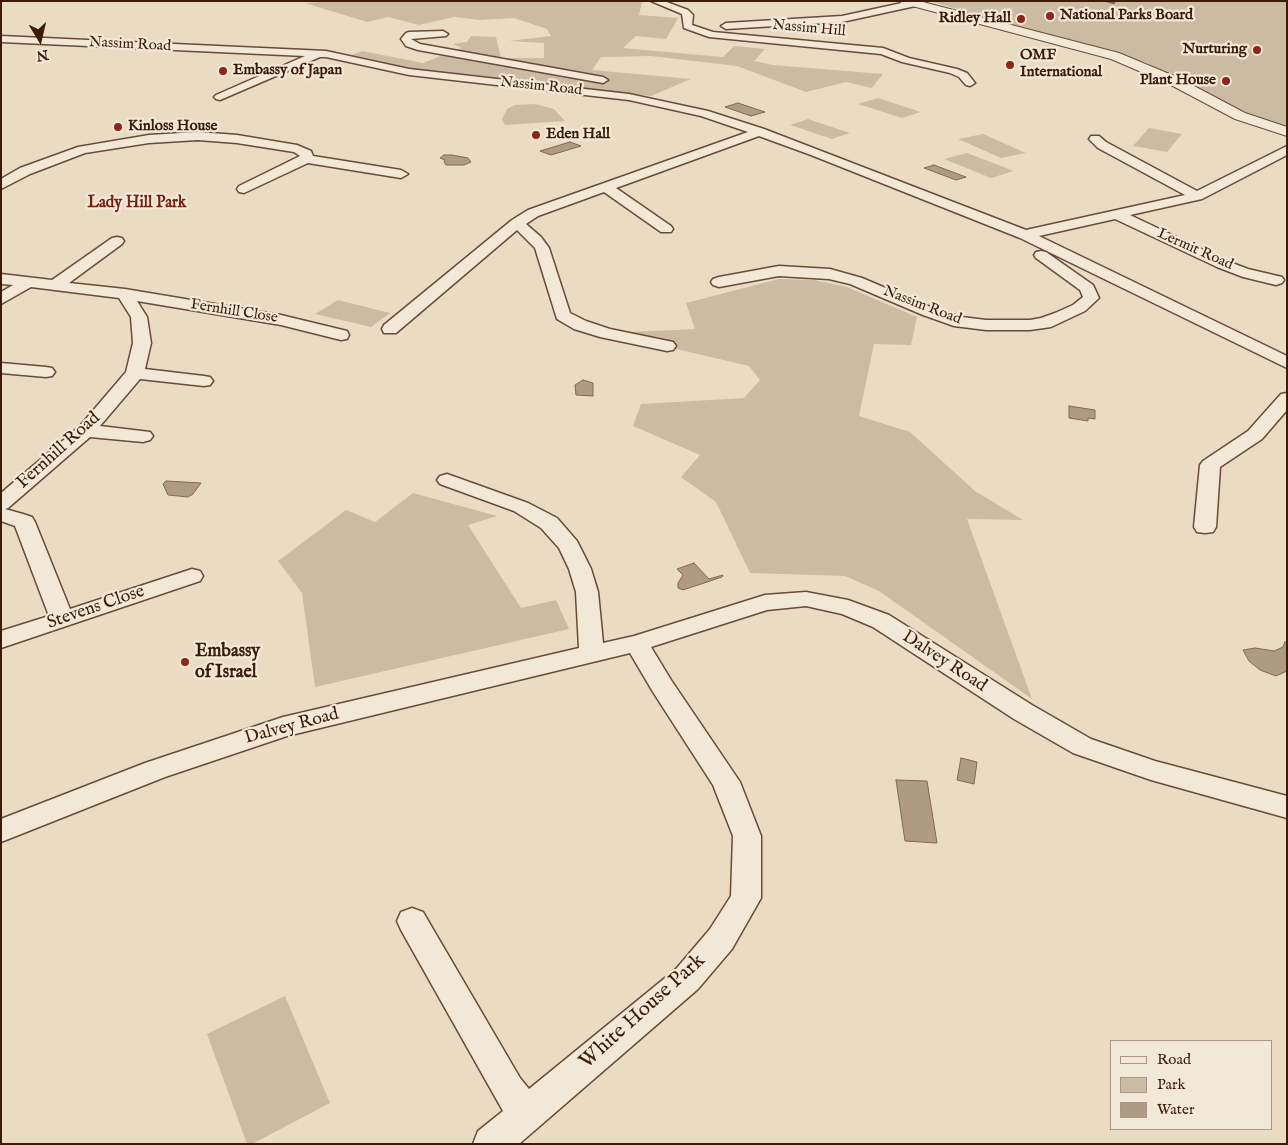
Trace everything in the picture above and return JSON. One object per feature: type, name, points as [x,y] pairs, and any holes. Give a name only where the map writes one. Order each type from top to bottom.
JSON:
[{"type":"street","points":[[655,1],[685,12],[688,15],[687,26],[698,31],[736,25],[849,18],[916,3],[1115,56],[1174,80],[1240,116],[1287,132]]},
{"type":"street","name":"Nassim Hill","points":[[698,31],[733,38],[883,51],[906,60],[947,69],[963,76],[970,83]]},
{"type":"street","points":[[442,34],[409,35],[406,39],[410,44],[418,47],[617,83]]},
{"type":"street","name":"Nassim Road","points":[[1,39],[319,53],[432,76],[631,92],[704,113],[760,132],[1028,236],[1287,363]]},
{"type":"street","points":[[220,96],[319,53]]},
{"type":"street","points":[[390,329],[517,223],[533,213],[760,132]]},
{"type":"street","points":[[1,185],[25,170],[82,150],[149,139],[198,136],[237,139],[297,149],[307,154],[306,159]]},
{"type":"street","points":[[1095,139],[1102,145],[1197,196]]},
{"type":"street","name":"Lermit Road","points":[[1028,236],[1197,196],[1287,150]]},
{"type":"street","points":[[244,189],[306,159],[401,174]]},
{"type":"street","points":[[606,187],[666,229]]},
{"type":"street","name":"Lermit Road","points":[[1116,214],[1222,264],[1243,272],[1276,280]]},
{"type":"street","points":[[517,223],[542,248],[563,316],[580,325],[667,346]]},
{"type":"street","name":"Nassim Road","points":[[719,282],[780,271],[830,274],[856,281],[929,312],[960,322],[986,326],[1045,323],[1079,308],[1091,298],[1087,288],[1034,249],[1028,240],[1028,236]]},
{"type":"street","points":[[56,285],[117,241]]},
{"type":"street","points":[[1,279],[125,294]]},
{"type":"street","points":[[1,299],[27,283]]},
{"type":"street","name":"Fernhill Close","points":[[125,294],[281,320],[341,335]]},
{"type":"street","name":"Fernhill Road","points":[[2,504],[86,431],[135,373],[142,343],[139,317],[125,294]]},
{"type":"street","points":[[1,368],[46,372]]},
{"type":"street","points":[[135,373],[204,381]]},
{"type":"street","points":[[1205,527],[1210,465],[1255,435],[1287,398]]},
{"type":"street","points":[[86,431],[142,436]]},
{"type":"street","points":[[447,480],[521,507],[549,523],[569,546],[580,568],[587,592],[592,654]]},
{"type":"street","points":[[2,504],[16,518],[24,522],[62,619]]},
{"type":"street","name":"Stevens Close","points":[[1,640],[192,576]]},
{"type":"street","name":"Dalvey Road","points":[[1,832],[155,770],[283,727],[637,643],[765,603],[806,599],[848,608],[881,620],[1023,712],[1082,746],[1151,770],[1287,806]]},
{"type":"street","name":"White House Park","points":[[492,1144],[687,978],[722,939],[746,898],[747,836],[726,782],[662,686],[637,643]]},
{"type":"street","points":[[412,921],[508,1090],[526,1114]]},
{"type":"green space","points":[[334,1],[640,1],[642,2],[639,15],[678,18],[666,39],[636,36],[623,48],[723,57],[734,46],[765,49],[754,61],[773,65],[883,74],[872,88],[846,82],[806,92],[737,66],[651,56],[601,57],[592,70],[691,79],[651,96],[414,69],[352,55],[362,51],[423,63],[462,48],[453,44],[467,42],[471,36],[496,37],[501,58],[544,58],[544,43],[509,41],[551,36],[547,29],[514,18],[480,20],[454,17],[419,25],[388,17],[367,22],[305,3]]},
{"type":"green space","points":[[929,1],[1287,1],[1287,129],[1238,110],[1147,63]]},
{"type":"green space","points":[[878,98],[921,112],[902,118],[858,104]]},
{"type":"green space","points":[[535,104],[554,109],[565,121],[505,125],[502,119],[507,109],[515,105]]},
{"type":"green space","points":[[808,119],[850,133],[832,139],[790,125]]},
{"type":"green space","points":[[1149,128],[1182,134],[1167,152],[1133,146]]},
{"type":"green space","points":[[983,134],[1026,153],[1001,158],[958,139]]},
{"type":"green space","points":[[967,153],[1014,171],[991,178],[944,159]]},
{"type":"green space","points":[[779,279],[814,280],[847,287],[917,317],[911,345],[874,344],[859,416],[910,432],[975,491],[1023,520],[967,519],[1032,699],[879,591],[845,576],[750,573],[716,502],[681,477],[700,455],[633,426],[641,404],[744,398],[760,380],[749,366],[608,333],[695,329],[686,303]]},
{"type":"green space","points":[[338,300],[390,313],[371,327],[315,314]]},
{"type":"green space","points":[[413,493],[497,516],[468,525],[521,608],[556,600],[569,629],[315,687],[302,593],[278,561],[346,510],[375,522]]},
{"type":"green space","points":[[285,996],[330,1103],[252,1144],[247,1144],[207,1034]]},
{"type":"water","points":[[738,103],[765,112],[751,116],[725,107]]},
{"type":"water","points":[[570,142],[581,146],[551,155],[540,151]]},
{"type":"water","points":[[444,155],[468,158],[471,162],[464,165],[446,165],[445,160],[440,158]]},
{"type":"water","points":[[934,165],[966,177],[956,180],[924,168]]},
{"type":"water","points":[[583,380],[593,383],[593,396],[576,395],[575,385]]},
{"type":"water","points":[[1069,406],[1095,410],[1095,419],[1088,418],[1088,421],[1069,418]]},
{"type":"water","points":[[166,481],[201,483],[193,494],[188,497],[168,495],[163,484]]},
{"type":"water","points":[[694,563],[709,579],[723,575],[722,577],[683,590],[678,588],[678,583],[683,575],[677,569]]},
{"type":"water","points":[[1285,642],[1287,642],[1287,671],[1276,676],[1260,670],[1249,661],[1243,650],[1255,648],[1274,651],[1283,647]]},
{"type":"water","points":[[961,758],[977,762],[974,784],[957,780]]},
{"type":"water","points":[[896,780],[927,781],[937,843],[905,841]]},
{"type":"waterway","points":[[1107,1],[1114,3]]},
{"type":"place","name":"National Parks Board","points":[[1050,16]]},
{"type":"place","name":"Ridley Hall","points":[[1021,19]]},
{"type":"place","name":"Nurturing","points":[[1257,50]]},
{"type":"place","name":"OMF International","points":[[1010,65]]},
{"type":"place","name":"Embassy of Japan","points":[[223,71]]},
{"type":"place","name":"Plant House","points":[[1226,81]]},
{"type":"place","name":"Kinloss House","points":[[118,127]]},
{"type":"place","name":"Eden Hall","points":[[536,135]]},
{"type":"place","name":"Embassy of Israel","points":[[185,662]]},
{"type":"district","name":"Lady Hill Park","points":[[137,204]]}]
